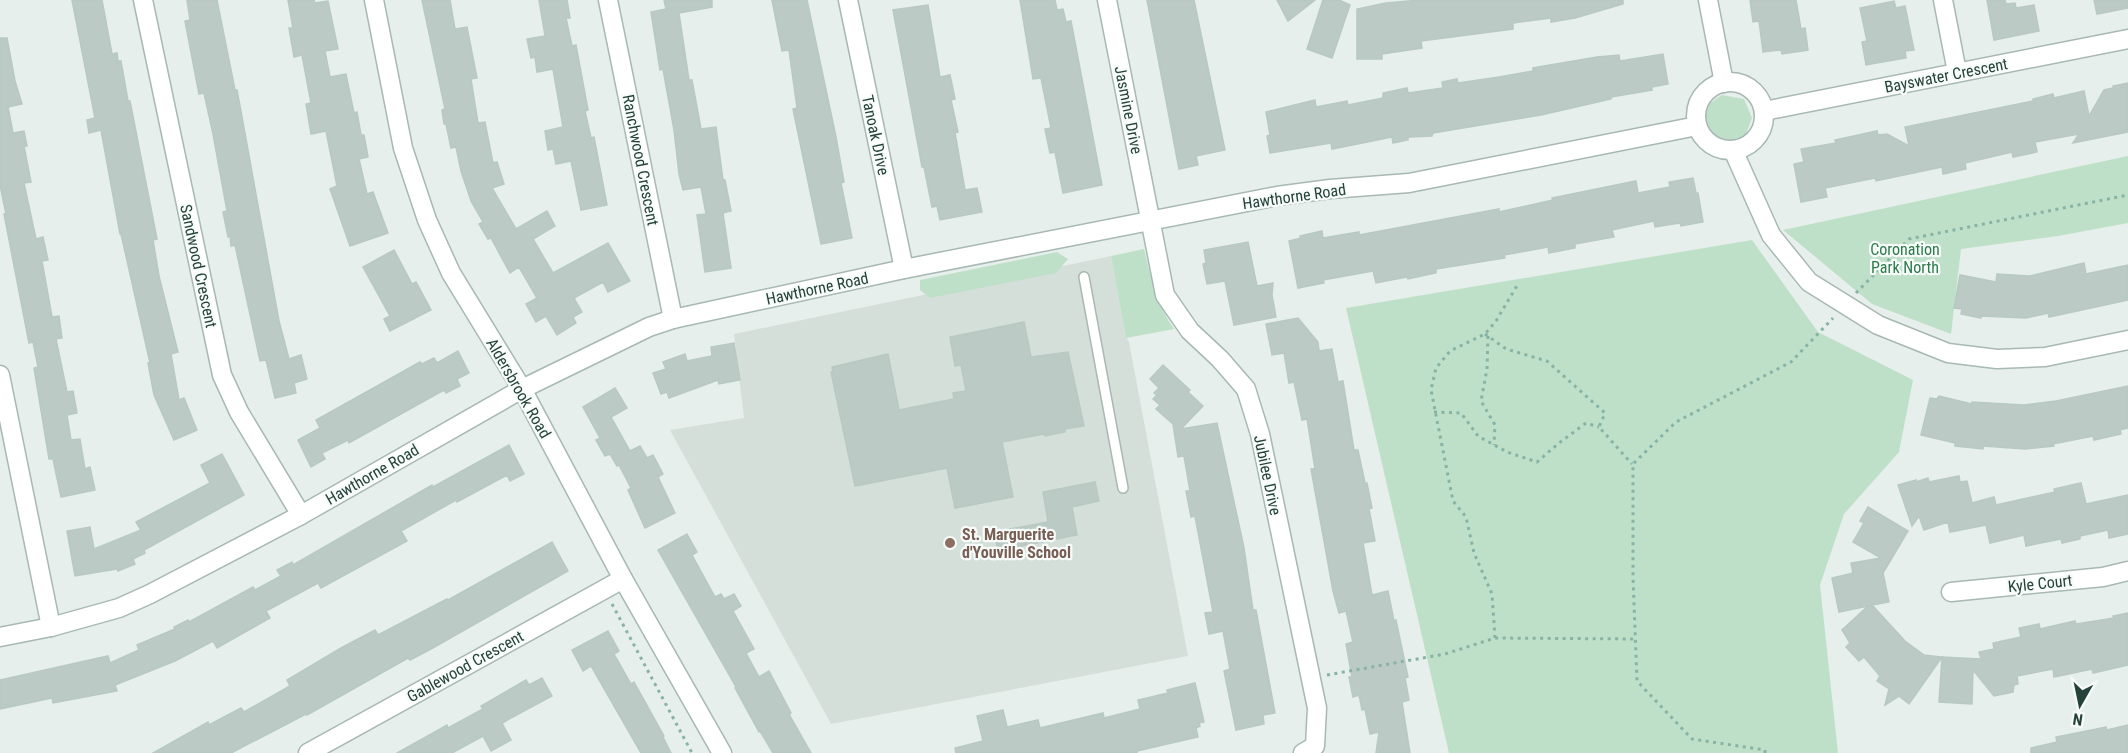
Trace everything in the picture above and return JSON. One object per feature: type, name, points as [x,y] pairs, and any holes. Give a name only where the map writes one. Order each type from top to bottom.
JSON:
[{"type":"street","name":"Sandwood Crescent","points":[[144,0],[222,375],[239,412],[301,515]]},
{"type":"street","name":"Aldersbrook Road","points":[[374,0],[403,148],[427,219],[451,273],[522,389],[623,579],[722,753]]},
{"type":"street","name":"Ranchwood Crescent","points":[[608,0],[673,319]]},
{"type":"street","name":"Tanoak Drive","points":[[848,0],[904,269]]},
{"type":"street","name":"Jasmine Drive","points":[[1107,0],[1150,221]]},
{"type":"street","points":[[1708,0],[1724,83]]},
{"type":"street","points":[[1943,0],[1957,72]]},
{"type":"street","name":"Bayswater Crescent","points":[[1764,111],[2128,39]]},
{"type":"street","points":[[1724,83],[1745,86],[1754,92],[1764,111],[1760,132],[1743,148],[1721,149],[1711,145],[1702,137],[1697,126],[1696,112],[1701,98],[1711,88],[1724,83]]},
{"type":"street","name":"Hawthorne Road","points":[[0,637],[51,627],[119,608],[150,594],[301,515],[522,389],[649,327],[673,319],[904,269],[1277,196],[1329,189],[1408,183],[1697,126]]},
{"type":"street","points":[[1733,150],[1771,235],[1809,282],[1878,325],[1948,353],[1997,359],[2046,357],[2128,340]]},
{"type":"street","name":"Jubilee Drive","points":[[1150,221],[1165,295],[1190,331],[1220,359],[1246,389],[1260,434],[1317,708],[1315,746],[1303,753]]},
{"type":"street","points":[[0,375],[51,627]]},
{"type":"street","name":"Kyle Court","points":[[1951,592],[2103,577],[2128,571]]},
{"type":"street","name":"Gablewood Crescent","points":[[308,753],[623,579]]},
{"type":"lane","points":[[1084,277],[1123,488]]},
{"type":"path","points":[[1633,464],[1676,422],[1791,362],[1909,239],[2128,195]]},
{"type":"path","points":[[1494,445],[1495,424],[1481,401],[1487,369],[1487,335],[1518,284]]},
{"type":"path","points":[[1487,335],[1450,351],[1436,368],[1431,390],[1453,501],[1466,517],[1474,553],[1492,594],[1495,638]]},
{"type":"path","points":[[1487,335],[1506,349],[1547,361],[1605,413],[1599,426]]},
{"type":"path","points":[[1434,412],[1461,413],[1478,436],[1507,452],[1537,462],[1586,423],[1599,426],[1633,464],[1633,577],[1637,681],[1692,739],[1765,750],[1765,753]]},
{"type":"path","points":[[611,603],[692,753]]},
{"type":"path","points":[[1328,675],[1445,654],[1495,638],[1636,639]]},
{"type":"shaded area","name":"St. Marguerite d'Youville School","points":[[1111,256],[1188,656],[831,724],[670,430],[744,418],[734,334]]},
{"type":"green space","points":[[1722,95],[1744,99],[1752,118],[1745,136],[1725,141],[1716,139],[1703,124],[1706,106]]},
{"type":"green space","name":"Coronation Park North","points":[[2128,156],[2128,223],[2058,236],[1961,249],[1951,334],[1872,304],[1783,230]]},
{"type":"green space","points":[[1752,240],[1818,332],[1913,380],[1899,452],[1844,514],[1820,585],[1838,753],[1449,753],[1346,308]]},
{"type":"green space","points":[[1144,249],[1159,301],[1174,329],[1126,338],[1111,256]]},
{"type":"green space","points":[[1057,252],[1068,259],[1056,273],[930,298],[920,290],[920,280]]},
{"type":"building","points":[[72,0],[102,0],[112,54],[117,53],[118,61],[121,61],[157,239],[153,240],[159,276],[178,352],[171,354],[179,400],[184,398],[197,430],[174,440],[154,395],[148,363],[150,363],[120,234],[101,130],[89,133],[87,120],[95,118]]},
{"type":"building","points":[[187,0],[217,0],[235,90],[237,90],[279,321],[289,359],[301,355],[307,379],[294,383],[296,393],[275,398],[266,360],[260,361],[235,245],[231,246],[230,236],[228,237],[223,212],[227,211],[204,93],[199,94],[185,21],[190,20]]},
{"type":"building","points":[[288,0],[314,0],[315,3],[328,1],[338,49],[325,51],[330,77],[346,74],[354,113],[357,112],[361,135],[364,135],[368,157],[359,159],[367,194],[373,192],[388,233],[350,246],[330,189],[337,186],[326,131],[311,134],[306,104],[311,103],[302,55],[294,57],[289,28],[293,28]]},
{"type":"building","points":[[422,0],[450,0],[455,29],[467,27],[477,78],[471,79],[478,123],[485,122],[493,163],[497,162],[504,184],[492,188],[516,229],[547,211],[555,226],[533,239],[553,273],[608,243],[630,281],[608,292],[603,282],[574,298],[582,312],[573,317],[576,323],[557,335],[546,316],[536,322],[526,304],[537,298],[519,267],[510,273],[491,238],[488,239],[479,224],[483,222],[471,201],[456,147],[451,148],[446,124],[444,124],[442,110],[445,109]]},
{"type":"building","points":[[539,0],[567,0],[570,18],[566,18],[572,46],[576,45],[588,110],[585,111],[591,138],[594,137],[607,205],[581,210],[571,161],[556,164],[553,149],[548,150],[545,131],[563,127],[553,69],[537,72],[535,57],[531,58],[527,39],[545,36]]},
{"type":"building","points":[[664,0],[712,0],[712,7],[679,13],[689,80],[692,80],[701,129],[716,127],[723,180],[725,180],[731,211],[723,213],[731,268],[705,272],[697,215],[706,214],[701,187],[683,190],[679,174],[674,130],[663,69],[660,70],[651,12],[666,9]]},
{"type":"building","points":[[772,0],[807,0],[836,137],[844,182],[841,183],[852,238],[821,244],[793,109],[797,108],[789,50],[782,51]]},
{"type":"building","points":[[1020,0],[1055,0],[1057,10],[1063,9],[1066,22],[1071,21],[1102,185],[1063,193],[1055,152],[1050,153],[1045,129],[1051,128],[1041,78],[1033,79]]},
{"type":"building","points":[[1147,0],[1194,0],[1225,150],[1196,156],[1198,165],[1179,169]]},
{"type":"building","points":[[1277,0],[1315,0],[1288,21]]},
{"type":"building","points":[[1323,0],[1339,0],[1350,5],[1332,58],[1307,49]]},
{"type":"building","points":[[1420,0],[1623,0],[1623,4],[1575,18],[1551,22],[1551,18],[1513,23],[1513,29],[1421,41],[1422,48],[1382,54],[1382,59],[1357,59],[1357,9],[1386,3]]},
{"type":"building","points":[[1750,0],[1796,0],[1801,29],[1805,28],[1808,50],[1782,54],[1781,50],[1763,52],[1759,21],[1753,22]]},
{"type":"building","points":[[1987,0],[2005,0],[2006,4],[2015,3],[2016,8],[2034,5],[2039,31],[1994,40]]},
{"type":"building","points":[[2094,0],[2128,0],[2128,8],[2097,14]]},
{"type":"building","points":[[1894,1],[1896,8],[1905,6],[1914,50],[1905,51],[1906,58],[1866,65],[1862,42],[1867,41],[1860,8]]},
{"type":"building","points":[[928,5],[940,77],[950,75],[955,99],[951,100],[958,132],[955,133],[965,190],[977,188],[982,212],[940,220],[937,206],[932,207],[924,167],[922,167],[893,10]]},
{"type":"building","points":[[0,38],[7,38],[22,104],[8,107],[13,133],[24,131],[27,146],[24,146],[31,182],[24,183],[36,239],[43,237],[48,260],[42,261],[52,317],[59,316],[62,338],[56,339],[67,392],[73,391],[77,413],[67,415],[71,440],[80,439],[85,469],[90,467],[95,490],[61,497],[53,459],[49,459],[34,368],[38,367],[33,342],[29,343],[0,185]]},
{"type":"building","points":[[1663,54],[1668,84],[1652,87],[1652,90],[1611,97],[1611,99],[1541,115],[1433,133],[1432,136],[1408,137],[1408,140],[1393,143],[1392,137],[1332,149],[1331,143],[1270,153],[1266,112],[1315,100],[1316,107],[1347,101],[1348,105],[1383,98],[1383,93],[1407,88],[1408,93],[1443,88],[1442,82],[1457,79],[1458,83],[1499,77],[1533,71],[1533,68],[1597,57],[1619,55],[1620,61]]},
{"type":"building","points":[[2128,83],[2128,132],[2073,143],[2079,134],[2035,142],[2037,152],[2013,157],[2012,152],[1965,163],[1966,169],[1943,174],[1942,167],[1876,181],[1875,178],[1825,188],[1827,197],[1801,202],[1794,164],[1804,162],[1801,149],[1836,143],[1835,140],[1877,131],[1878,135],[1887,134],[1909,146],[1905,127],[2033,101],[2033,99],[2053,94],[2054,98],[2084,91],[2089,116],[2104,90]]},
{"type":"building","points":[[1693,178],[1703,222],[1655,227],[1654,221],[1612,230],[1614,237],[1575,244],[1575,248],[1549,253],[1548,247],[1504,255],[1505,258],[1436,269],[1436,273],[1408,279],[1407,277],[1376,283],[1373,271],[1323,280],[1324,283],[1298,288],[1289,241],[1301,238],[1300,236],[1322,231],[1323,238],[1359,232],[1359,235],[1499,209],[1499,212],[1553,200],[1552,198],[1636,181],[1638,193],[1670,187],[1669,182]]},
{"type":"building","points":[[1248,242],[1257,286],[1273,283],[1272,295],[1276,317],[1234,325],[1225,281],[1207,284],[1203,264],[1206,263],[1204,250]]},
{"type":"building","points":[[394,250],[412,284],[416,282],[431,310],[390,331],[384,319],[390,316],[363,267]]},
{"type":"building","points":[[2084,263],[2086,274],[2128,265],[2128,300],[2049,317],[2048,313],[2026,318],[1981,316],[1981,318],[1961,314],[1962,309],[1954,308],[1960,275],[1996,282],[1997,274],[2030,276]]},
{"type":"building","points":[[1298,318],[1318,342],[1319,351],[1332,349],[1338,382],[1343,381],[1354,450],[1358,450],[1372,508],[1369,509],[1375,541],[1363,543],[1372,595],[1388,591],[1408,677],[1405,678],[1409,700],[1402,702],[1410,753],[1376,753],[1379,732],[1370,734],[1365,709],[1362,710],[1359,695],[1353,697],[1346,644],[1353,642],[1346,611],[1339,613],[1333,591],[1311,469],[1315,469],[1307,419],[1302,420],[1294,382],[1289,383],[1284,353],[1272,355],[1266,324]]},
{"type":"building","points":[[1024,322],[1031,357],[1068,352],[1084,426],[1065,429],[1065,432],[1045,436],[1044,434],[1002,442],[1013,497],[955,508],[947,468],[855,486],[831,372],[833,372],[832,367],[888,354],[899,410],[954,399],[953,393],[966,391],[961,365],[955,366],[950,337]]},
{"type":"building","points":[[734,343],[740,380],[719,384],[718,380],[669,398],[667,392],[661,394],[653,373],[666,369],[663,362],[685,354],[687,361],[712,356],[711,347]]},
{"type":"building","points":[[458,351],[469,373],[457,379],[460,386],[446,393],[444,390],[349,443],[348,440],[322,453],[325,459],[311,467],[298,440],[320,428],[316,420],[420,362],[422,364],[434,358],[437,363]]},
{"type":"building","points":[[1163,365],[1190,390],[1188,392],[1203,406],[1181,429],[1217,423],[1244,548],[1253,610],[1256,610],[1275,713],[1263,715],[1264,724],[1236,730],[1224,671],[1230,669],[1223,631],[1209,634],[1205,613],[1213,612],[1195,516],[1191,517],[1186,491],[1190,491],[1184,456],[1178,457],[1173,424],[1156,409],[1160,405],[1153,399],[1157,395],[1154,393],[1159,388],[1150,379]]},
{"type":"building","points":[[2128,386],[2128,428],[2120,430],[2121,434],[2094,440],[2093,436],[2053,444],[2054,446],[2025,449],[1955,446],[1955,443],[1921,435],[1930,398],[1937,399],[1939,396],[1972,404],[1972,402],[2024,405],[2056,401]]},
{"type":"building","points":[[615,388],[627,408],[611,417],[630,451],[640,446],[647,458],[653,455],[663,474],[658,477],[675,513],[645,528],[628,490],[631,488],[619,465],[617,466],[610,454],[605,456],[596,440],[600,438],[583,407]]},
{"type":"building","points":[[509,445],[524,474],[510,481],[507,475],[401,531],[407,541],[321,588],[318,583],[266,611],[270,618],[217,648],[213,641],[175,661],[115,685],[117,691],[53,703],[52,698],[0,709],[0,680],[108,656],[110,663],[139,650],[137,645],[175,629],[174,627],[188,620],[189,622],[253,587],[255,590],[281,576],[277,570],[292,562],[293,565],[432,485],[433,487]]},
{"type":"building","points":[[222,454],[244,495],[144,550],[145,553],[133,559],[135,564],[118,571],[117,569],[75,576],[67,531],[90,527],[94,549],[141,530],[136,522],[210,483],[201,465]]},
{"type":"building","points":[[1959,476],[1960,482],[1967,481],[1972,503],[1994,497],[1996,505],[2055,492],[2054,489],[2081,483],[2086,504],[2128,495],[2128,534],[2109,538],[2108,530],[2080,536],[2080,539],[2062,543],[2061,539],[2026,546],[2024,535],[1990,543],[1986,525],[1950,532],[1948,522],[1924,530],[1919,516],[1912,526],[1898,485],[1928,478],[1929,482]]},
{"type":"building","points":[[1095,482],[1099,501],[1072,507],[1077,535],[998,551],[994,532],[1048,522],[1043,492]]},
{"type":"building","points":[[1868,507],[1908,531],[1883,573],[1889,602],[1872,605],[1905,641],[1924,655],[1942,657],[1909,704],[1899,696],[1885,705],[1889,689],[1877,681],[1880,676],[1864,657],[1859,661],[1846,647],[1850,643],[1842,630],[1868,606],[1839,612],[1832,578],[1853,573],[1851,563],[1881,558],[1853,542],[1864,523],[1860,521]]},
{"type":"building","points":[[687,534],[697,552],[692,555],[715,597],[721,594],[724,599],[734,594],[741,606],[733,611],[754,649],[746,653],[759,677],[769,671],[791,713],[789,714],[811,753],[773,753],[759,732],[658,550]]},
{"type":"building","points":[[552,542],[568,571],[431,649],[410,660],[408,658],[307,715],[231,753],[153,753],[208,722],[209,725],[241,708],[244,712],[290,686],[287,680],[341,648],[375,630],[378,635],[448,600]]},
{"type":"building","points":[[2128,613],[2128,665],[2093,673],[2092,669],[2054,677],[2053,669],[2017,676],[2018,684],[2014,685],[2013,692],[1994,696],[1973,670],[1972,704],[1939,702],[1942,657],[1981,659],[1979,652],[1994,649],[1993,643],[2021,637],[2019,628],[2039,624],[2040,629],[2075,621],[2076,624],[2114,618],[2113,616]]},
{"type":"building","points":[[608,631],[619,651],[614,654],[631,684],[634,682],[671,753],[641,753],[591,666],[583,671],[572,650]]},
{"type":"building","points":[[542,678],[552,696],[502,723],[511,740],[491,751],[483,736],[452,753],[397,753],[447,725],[448,728],[483,709],[481,706],[526,680],[529,685]]},
{"type":"building","points":[[1195,683],[1204,722],[1199,723],[1200,726],[1196,728],[1198,737],[1137,751],[1137,753],[956,753],[955,748],[983,741],[977,716],[1003,710],[1007,727],[1038,720],[1040,728],[1103,713],[1104,718],[1140,709],[1138,700],[1168,693],[1167,690]]},
{"type":"building","points":[[2128,725],[2128,753],[2031,753],[2031,748],[2057,742],[2056,737]]},
{"type":"place","name":"St. Marguerite d'Youville School","points":[[950,543]]}]
